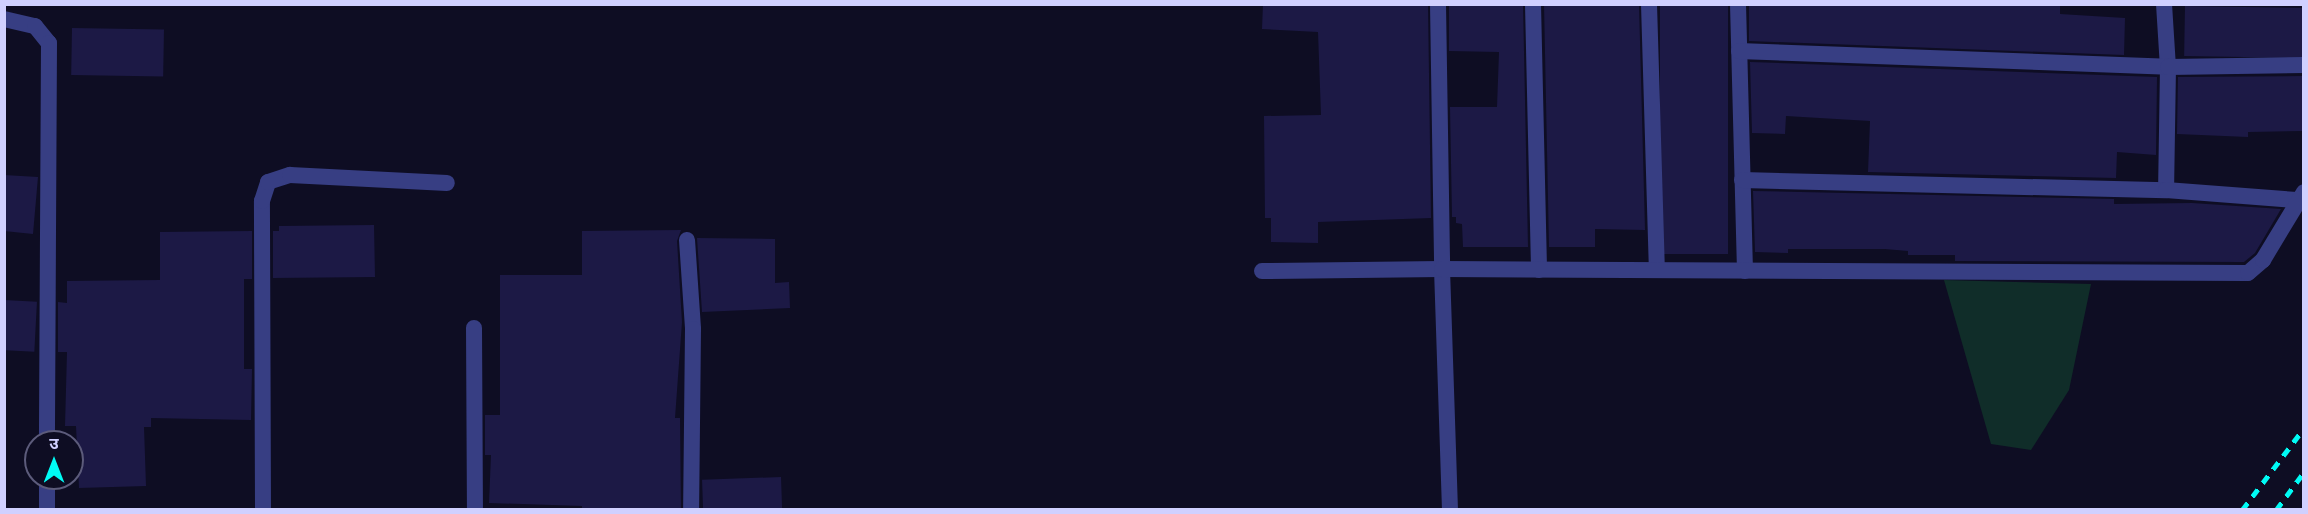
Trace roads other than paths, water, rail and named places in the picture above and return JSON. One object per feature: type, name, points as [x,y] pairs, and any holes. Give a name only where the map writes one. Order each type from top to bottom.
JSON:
[{"type":"street","points":[[1438,4],[1442,269],[1450,510]]},
{"type":"street","points":[[1533,4],[1539,270]]},
{"type":"street","points":[[1649,4],[1657,270]]},
{"type":"street","points":[[1738,4],[1745,271]]},
{"type":"street","points":[[2164,4],[2168,67],[2166,190]]},
{"type":"street","points":[[4,19],[35,26],[49,43],[47,430]]},
{"type":"street","points":[[1739,51],[2168,67],[2304,65]]},
{"type":"street","points":[[263,509],[262,201],[268,182],[290,175],[447,183]]},
{"type":"street","points":[[1262,271],[1442,269],[2248,273],[2263,260],[2300,196],[2166,190],[1742,180]]},
{"type":"street","points":[[687,240],[693,328],[691,510]]},
{"type":"street","points":[[474,328],[475,510]]},
{"type":"street","points":[[47,490],[47,510]]},
{"type":"street","points":[[258,510],[270,510]]},
{"type":"railway","points":[[2242,510],[2304,428]]},
{"type":"railway","points":[[2276,510],[2304,472]]}]
